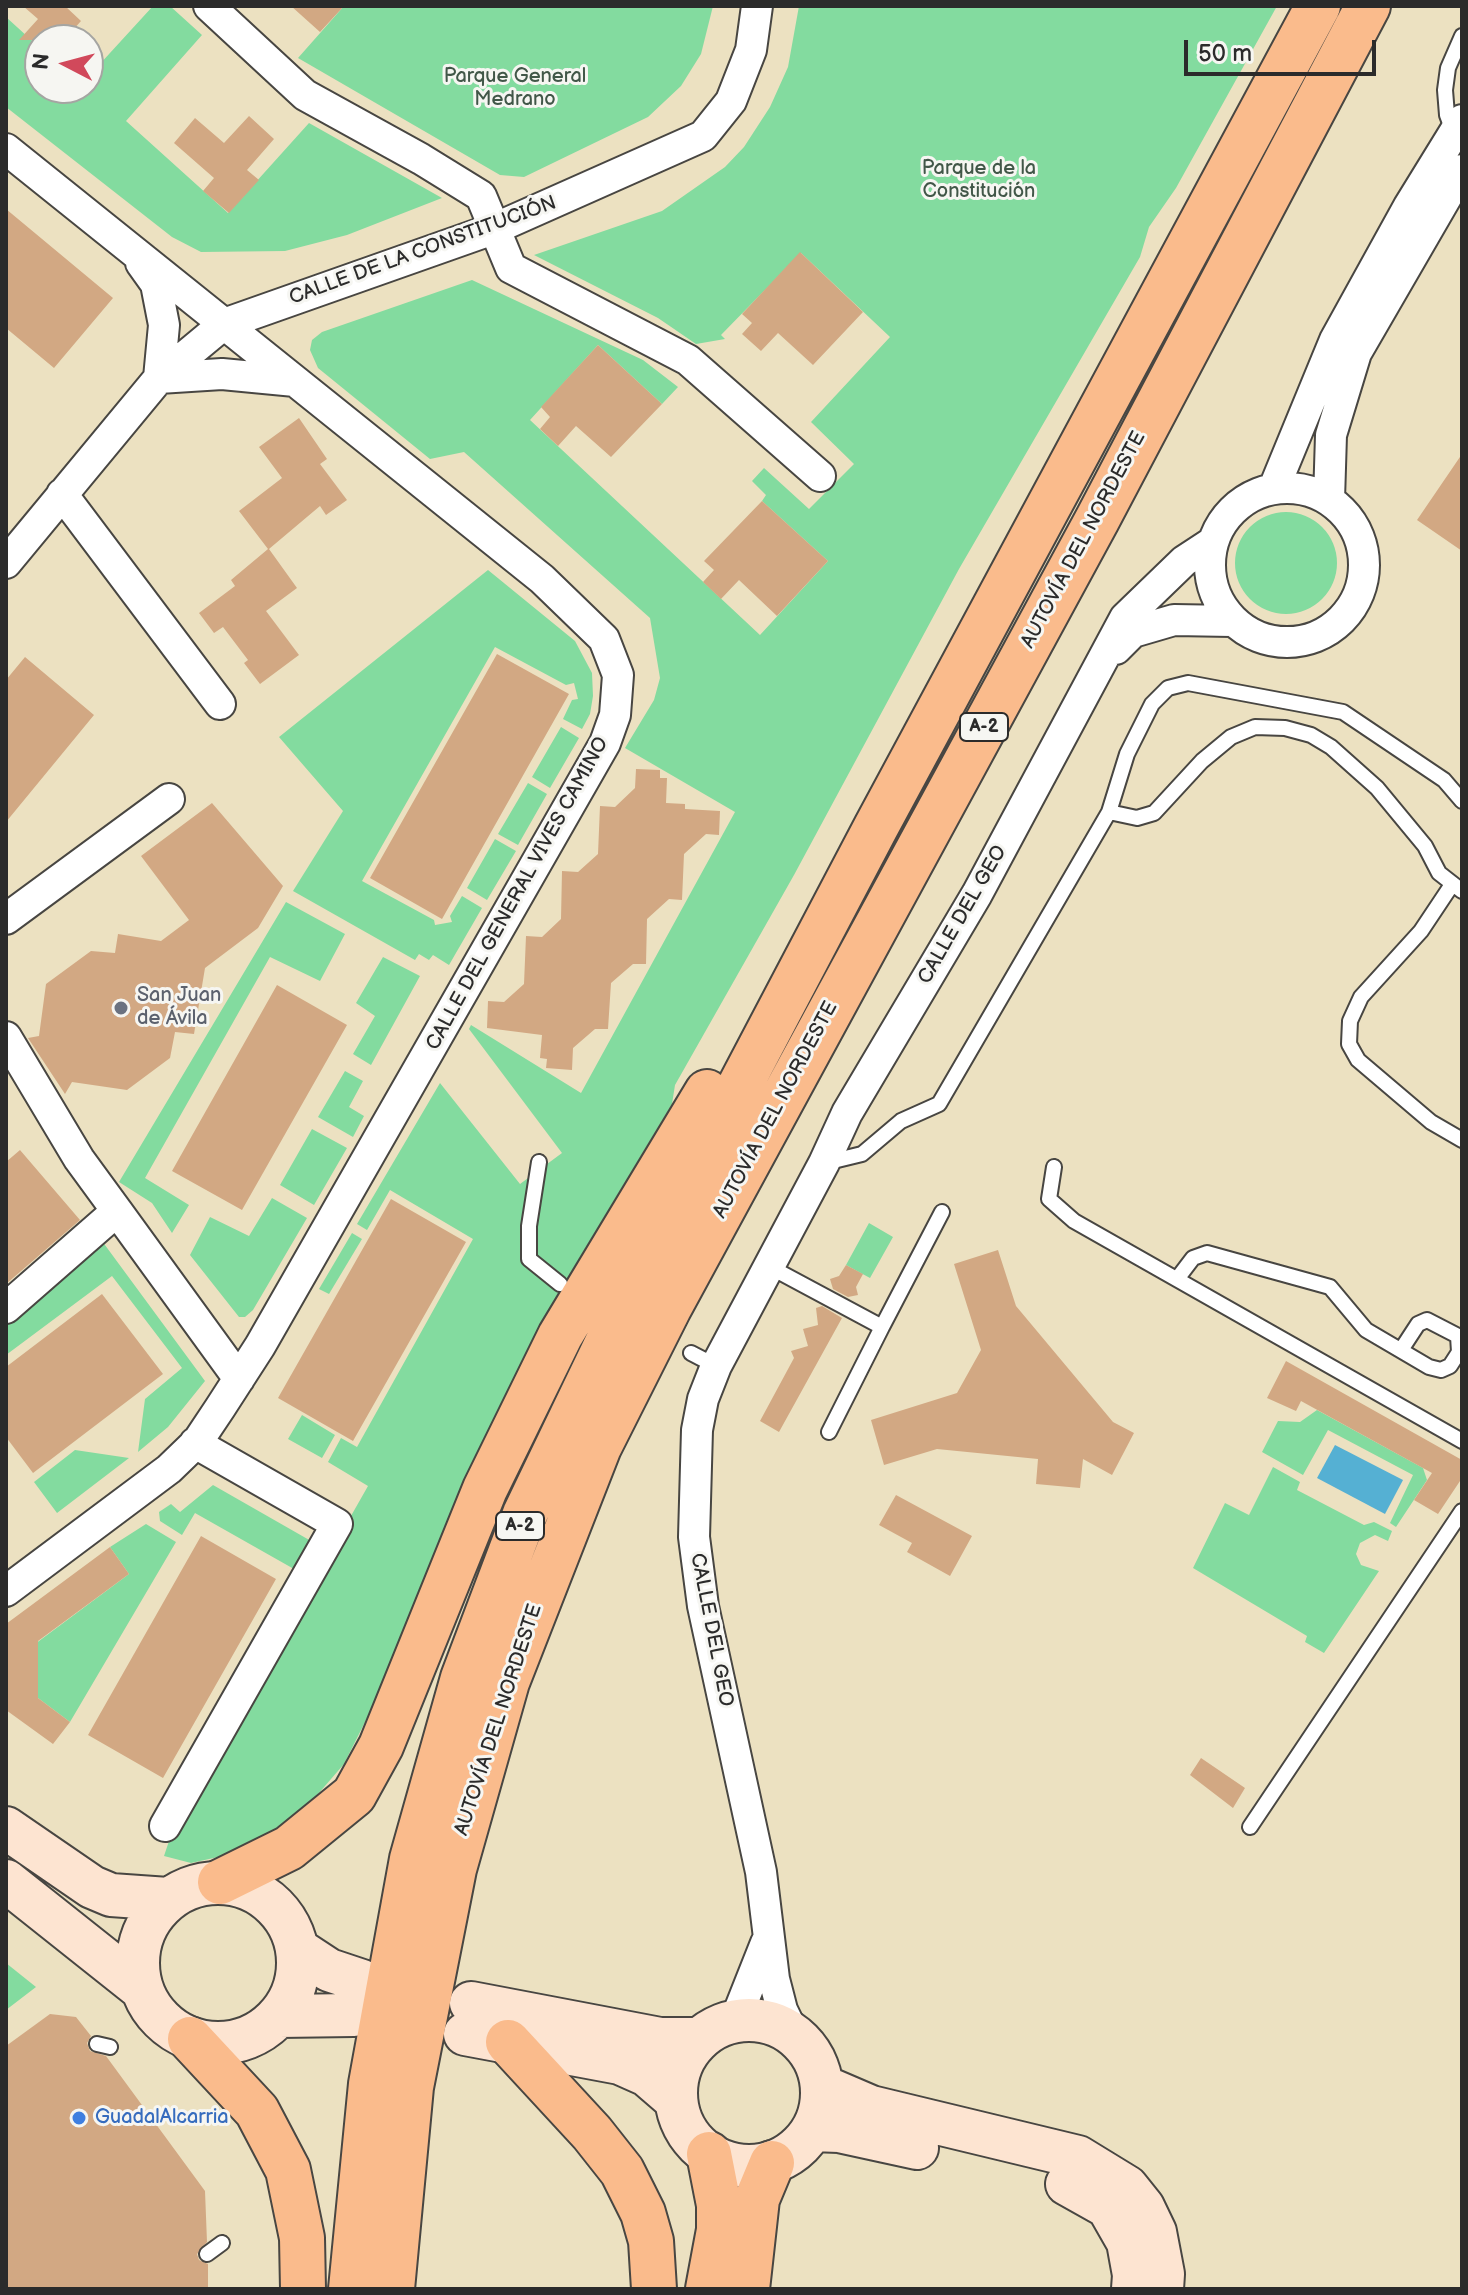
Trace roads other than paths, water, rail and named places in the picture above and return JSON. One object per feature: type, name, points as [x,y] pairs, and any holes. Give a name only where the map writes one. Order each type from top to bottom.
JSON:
[{"type":"highway","name":"AUTOVÍA DEL NORDESTE","points":[[351,2289],[362,2150],[394,1948],[437,1768],[492,1595],[563,1430],[634,1287],[876,827],[1318,6]]},
{"type":"highway","name":"AUTOVÍA DEL NORDESTE","points":[[392,2289],[411,2087],[454,1869],[507,1682],[599,1447],[669,1308],[1089,533],[1368,6]]},
{"type":"highway","points":[[220,1882],[289,1848],[354,1795],[381,1746],[485,1489],[560,1336],[709,1090],[784,958],[876,827]]},
{"type":"highway","points":[[415,2289],[422,2165],[442,2021],[468,1890],[494,1789],[554,1604],[599,1447]]},
{"type":"highway","points":[[190,2039],[257,2111],[288,2170],[302,2238],[303,2289]]},
{"type":"highway","points":[[508,2042],[592,2133],[622,2171],[643,2213],[651,2241],[654,2289]]},
{"type":"highway","points":[[708,2289],[719,2230],[719,2205],[709,2154]]},
{"type":"highway","points":[[747,2289],[754,2214],[772,2163]]},
{"type":"main road","points":[[6,1828],[92,1887],[111,1895],[168,1899]]},
{"type":"main road","points":[[6,1881],[107,1958],[142,1989],[161,2020],[190,2039],[229,2043],[256,2034],[279,2016],[291,1996],[298,1973],[297,1949],[290,1928],[278,1910],[262,1895],[242,1886],[220,1882],[185,1889],[168,1899],[152,1917],[142,1937],[138,1956],[142,1989]]},
{"type":"main road","points":[[279,2016],[358,1998],[329,1970],[297,1949]]},
{"type":"main road","points":[[676,2100],[647,2075],[620,2063],[508,2042],[468,2019],[660,2039],[756,2020],[776,2025],[794,2035],[808,2049],[822,2086],[821,2109],[812,2130],[795,2150],[772,2163],[740,2165],[709,2154],[687,2131],[676,2100],[681,2067],[717,2030]]},
{"type":"main road","points":[[822,2086],[871,2107],[1078,2157],[1127,2187],[1143,2207],[1155,2232],[1163,2274],[1162,2289]]},
{"type":"main road","points":[[812,2130],[864,2136],[1067,2184],[1108,2207],[1128,2242],[1134,2275],[1133,2289]]},
{"type":"street","points":[[209,6],[305,95],[481,196],[511,268],[688,360],[820,476]]},
{"type":"street","name":"CALLE DE LA CONSTITUCIÓN","points":[[6,563],[159,378],[224,324],[496,228],[703,136],[731,101],[751,50],[757,6]]},
{"type":"street","points":[[1274,488],[1335,340],[1458,126]]},
{"type":"street","name":"CALLE DEL GENERAL VIVES CAMINO","points":[[6,149],[587,620],[604,639],[618,675],[615,715],[605,743],[239,1379],[195,1443],[169,1469],[6,1591]]},
{"type":"street","points":[[1329,500],[1331,435],[1356,353],[1462,170]]},
{"type":"street","points":[[131,248],[156,284],[164,325],[159,378],[222,374],[295,381]]},
{"type":"street","points":[[1274,488],[1303,489],[1329,500],[1350,520],[1362,546],[1364,574],[1355,602],[1337,624],[1312,638],[1284,643],[1257,637],[1232,621],[1216,597],[1209,570],[1213,542],[1226,516],[1248,498],[1274,488]]},
{"type":"street","points":[[62,494],[220,704]]},
{"type":"street","name":"CALLE DEL GEO","points":[[794,2035],[782,2010],[774,1979],[771,1930],[703,1606],[694,1537],[697,1430],[703,1399],[704,1360],[770,1267],[847,1113],[977,894],[1125,618],[1184,561],[1213,542]]},
{"type":"street","name":"CALLE DEL GEO","points":[[1099,666],[1133,632],[1149,626],[1174,620],[1232,621]]},
{"type":"street","points":[[6,919],[169,799]]},
{"type":"street","points":[[6,1037],[79,1159],[239,1379]]},
{"type":"street","points":[[6,1308],[125,1220]]},
{"type":"street","points":[[165,1826],[337,1524],[195,1443]]},
{"type":"street","points":[[717,2030],[756,1975],[771,1930]]},
{"type":"lane","points":[[1458,126],[1447,115],[1445,90],[1448,68],[1462,36]]},
{"type":"lane","points":[[824,1163],[862,1154],[901,1121],[939,1104],[1109,812],[1127,754],[1152,704],[1168,688],[1188,683],[1343,712],[1444,780],[1462,801]]},
{"type":"lane","points":[[1109,812],[1137,818],[1154,813],[1202,761],[1231,737],[1255,727],[1285,728],[1311,735],[1331,747],[1377,788],[1425,846],[1439,873],[1456,888],[1361,997],[1350,1021],[1349,1044],[1358,1060],[1431,1122],[1462,1140]]},
{"type":"lane","points":[[539,1162],[529,1226],[529,1259],[560,1284]]},
{"type":"lane","points":[[1054,1167],[1049,1199],[1074,1221],[1462,1441]]},
{"type":"lane","points":[[829,1432],[942,1212]]},
{"type":"lane","points":[[1177,1279],[1193,1258],[1207,1253],[1330,1287],[1366,1330],[1401,1350]]},
{"type":"lane","points":[[770,1267],[882,1327]]},
{"type":"lane","points":[[1250,1827],[1462,1511]]},
{"type":"lane","points":[[207,2254],[222,2243]]},
{"type":"water","points":[[1335,1445],[1403,1480],[1385,1514],[1317,1478]]},
{"type":"place","name":"San Juan de Ávila","points":[[121,1008]]},
{"type":"place","name":"GuadalAlcarria","points":[[79,2118]]},
{"type":"park label","name":"Parque General Medrano","points":[[515,88]]},
{"type":"park label","name":"Parque de la Constitución","points":[[979,180]]}]
